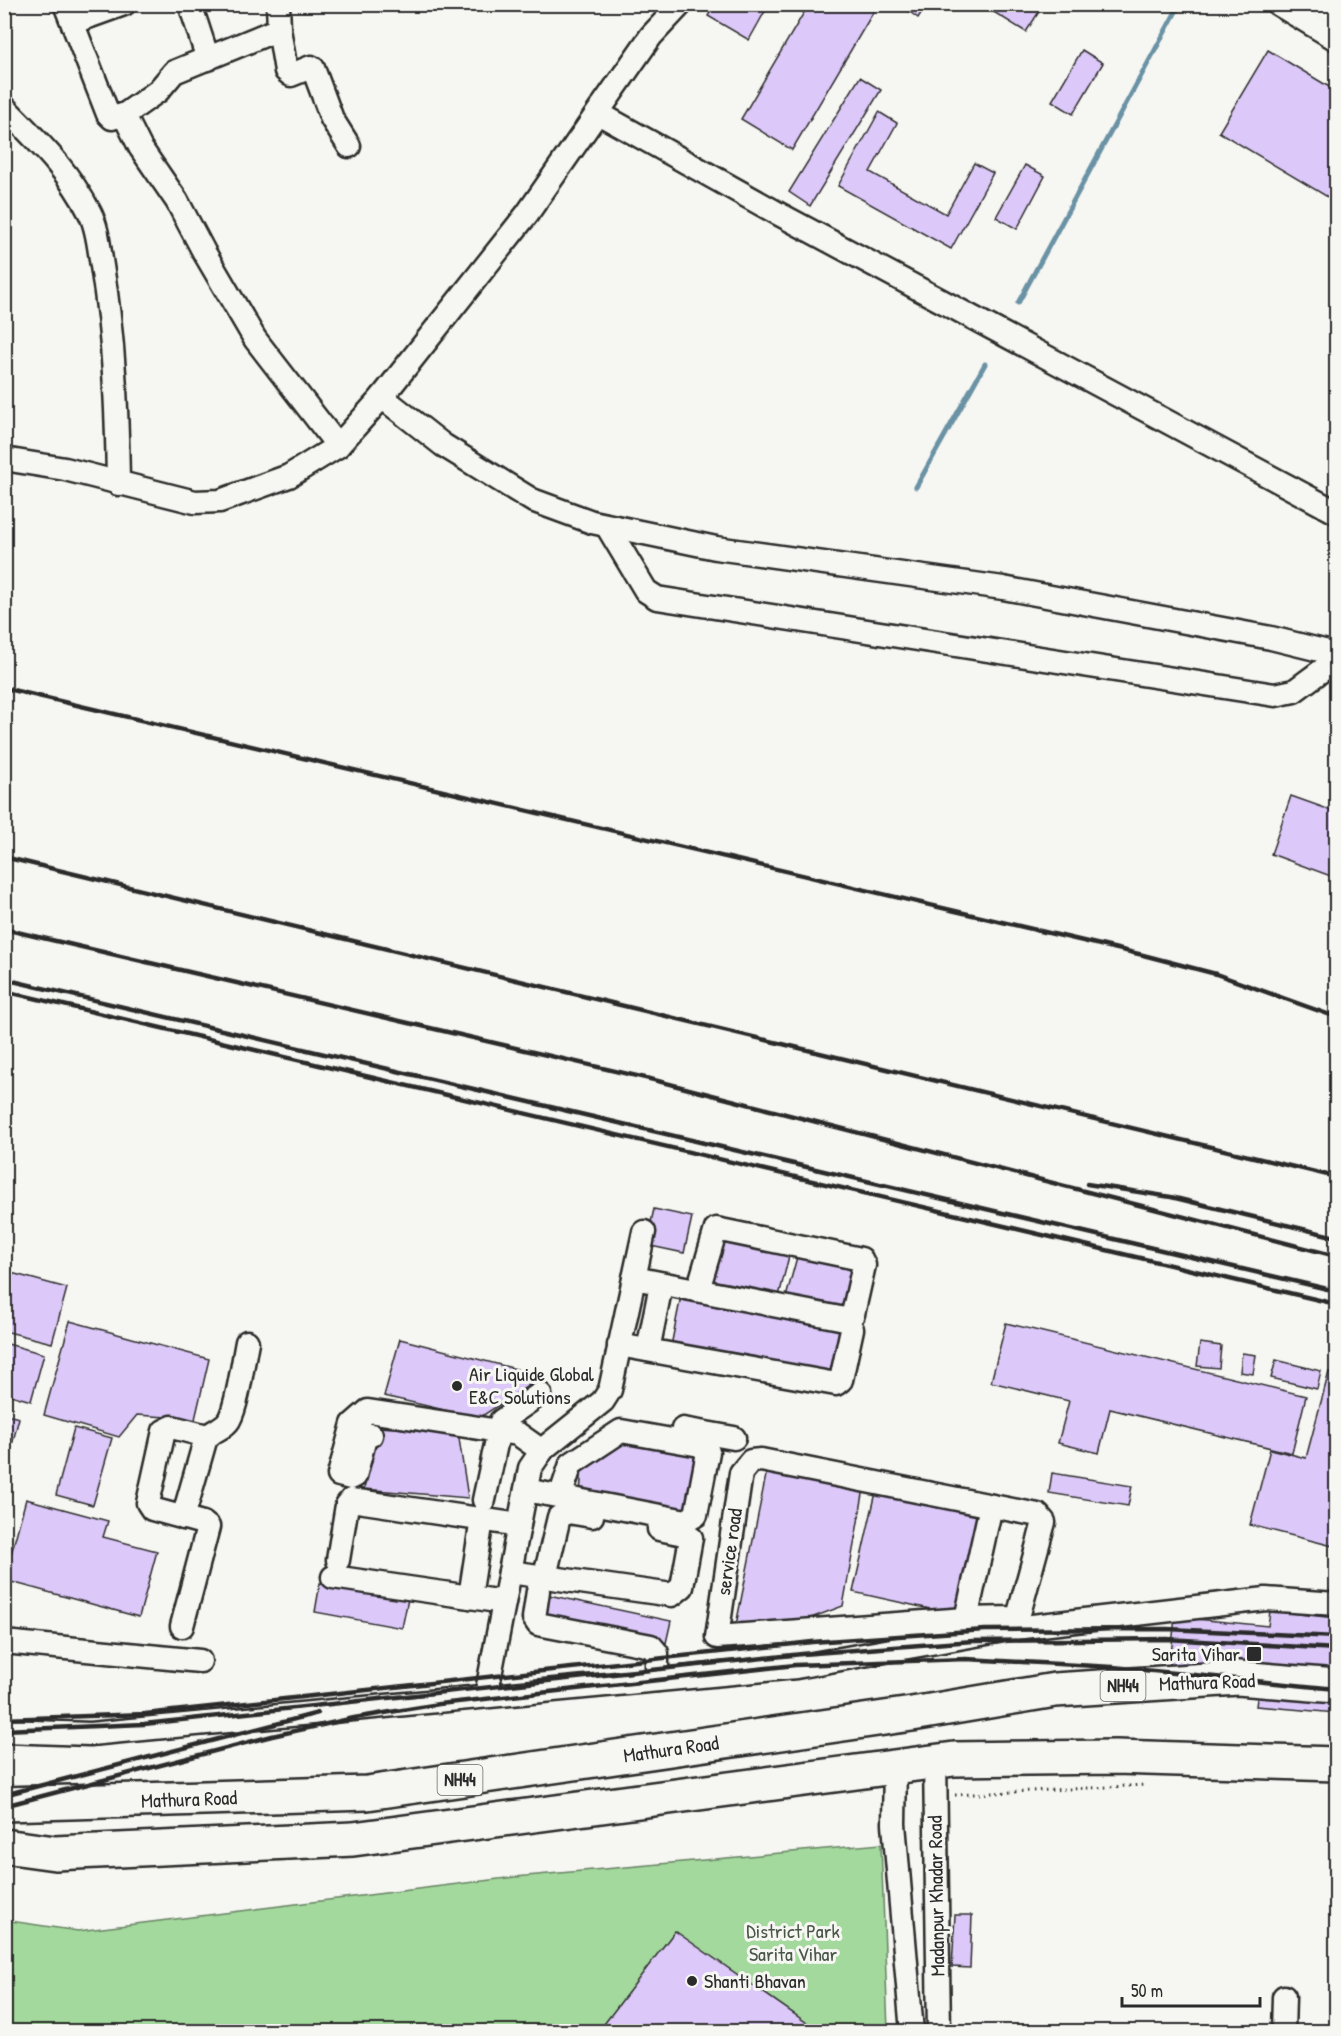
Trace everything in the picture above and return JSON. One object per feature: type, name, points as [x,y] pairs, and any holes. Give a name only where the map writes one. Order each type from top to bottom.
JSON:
[{"type":"highway","name":"Mathura Road","points":[[4,1804],[367,1793],[912,1714],[1055,1690],[1238,1678],[1336,1686]]},
{"type":"highway","name":"NH44","points":[[4,1846],[55,1853],[353,1839],[935,1760],[1116,1757],[1336,1764]]},
{"type":"street","points":[[124,4],[69,13],[108,114],[112,118],[126,114],[158,90],[170,75],[279,29]]},
{"type":"street","points":[[190,4],[208,59]]},
{"type":"street","points":[[278,4],[279,29],[286,71],[291,75],[313,68],[332,119],[349,146]]},
{"type":"street","points":[[4,459],[65,469],[195,502],[220,501],[289,476],[338,446],[382,397],[527,213],[651,36],[681,4]]},
{"type":"street","points":[[1278,4],[1336,39]]},
{"type":"street","points":[[1320,4],[1336,14]]},
{"type":"street","points":[[4,106],[59,163],[90,213],[96,228],[108,303],[116,384],[118,484]]},
{"type":"street","points":[[598,113],[779,214],[1336,512]]},
{"type":"street","points":[[126,114],[140,147],[177,201],[255,339],[338,446]]},
{"type":"street","points":[[382,397],[443,445],[532,500],[607,526],[716,549],[1003,588],[1271,638],[1336,654]]},
{"type":"street","points":[[607,526],[646,591],[657,598],[1275,694],[1294,691],[1336,660]]},
{"type":"street","points":[[633,1281],[698,1290],[845,1319],[853,1314],[864,1265],[861,1259],[716,1228],[698,1290]]},
{"type":"street","points":[[486,1696],[530,1468],[542,1451],[591,1412],[603,1401],[610,1390],[644,1232]]},
{"type":"street","points":[[633,1281],[660,1290],[825,1324]]},
{"type":"street","points":[[648,1350],[660,1290]]},
{"type":"street","points":[[619,1345],[836,1384],[841,1380],[852,1329]]},
{"type":"street","points":[[182,1626],[208,1532],[203,1523],[148,1506],[164,1431],[171,1427],[207,1436],[222,1428],[231,1414],[247,1342]]},
{"type":"street","points":[[470,1597],[497,1431],[507,1416],[540,1394]]},
{"type":"street","points":[[371,1435],[366,1438],[355,1476],[351,1478],[339,1475],[353,1424],[363,1412],[368,1411],[523,1436],[542,1451]]},
{"type":"street","points":[[591,1412],[734,1438]]},
{"type":"street","points":[[526,1490],[560,1497],[690,1520],[696,1515],[708,1452],[700,1445],[621,1431],[571,1464],[560,1497]]},
{"type":"street","points":[[183,1518],[207,1436]]},
{"type":"street","name":"service road","points":[[717,1637],[741,1473],[751,1461],[761,1460],[998,1508]]},
{"type":"street","points":[[504,1602],[470,1597],[335,1568],[347,1505],[351,1500],[483,1510],[519,1525]]},
{"type":"street","points":[[975,1618],[998,1508],[1038,1515],[1044,1522],[1016,1623]]},
{"type":"street","points":[[510,1572],[541,1583],[672,1595],[682,1587],[691,1538],[684,1534],[568,1512],[563,1513],[557,1523],[541,1583],[534,1618],[538,1624],[651,1646],[657,1653],[657,1680]]},
{"type":"street","points":[[4,1731],[90,1734],[796,1668],[1016,1623],[1266,1599],[1336,1604]]},
{"type":"street","points":[[714,1675],[717,1637],[975,1618],[1016,1623]]},
{"type":"street","points":[[4,1642],[200,1661]]},
{"type":"street","name":"Madanpur Khadar Road","points":[[935,1760],[939,2031]]},
{"type":"street","name":"Madanpur Khadar Road","points":[[895,1765],[894,1824],[912,2031]]},
{"type":"street","points":[[1283,2031],[1284,1997]]},
{"type":"path","points":[[953,1796],[1155,1785]]},
{"type":"green space","name":"District Park Sarita Vihar","points":[[881,1844],[888,2031],[5,2031],[4,1920],[78,1931],[515,1877]]},
{"type":"building","points":[[715,4],[769,4],[749,40],[708,16]]},
{"type":"building","points":[[809,4],[863,4],[874,11],[792,150],[741,119]]},
{"type":"building","points":[[899,4],[927,4],[918,18]]},
{"type":"building","points":[[996,4],[1044,4],[1026,32],[992,11]]},
{"type":"building","points":[[1082,50],[1103,63],[1073,114],[1052,101]]},
{"type":"building","points":[[1268,50],[1336,91],[1336,202],[1219,132]]},
{"type":"building","points":[[860,77],[881,90],[810,206],[789,192]]},
{"type":"building","points":[[879,112],[897,123],[870,172],[946,214],[974,163],[993,173],[951,249],[838,186]]},
{"type":"building","points":[[1025,165],[1045,176],[1017,229],[996,217]]},
{"type":"building","points":[[1291,796],[1336,812],[1336,878],[1271,854]]},
{"type":"building","points":[[654,1209],[692,1217],[684,1253],[646,1245]]},
{"type":"building","points":[[716,1234],[790,1252],[777,1304],[703,1285]]},
{"type":"building","points":[[800,1246],[858,1261],[843,1317],[785,1301]]},
{"type":"building","points":[[4,1271],[67,1288],[52,1343],[4,1331]]},
{"type":"building","points":[[681,1296],[848,1332],[835,1382],[671,1346]]},
{"type":"building","points":[[70,1321],[209,1359],[193,1428],[181,1418],[137,1415],[119,1437],[44,1415]]},
{"type":"building","points":[[1006,1323],[1306,1396],[1292,1453],[1110,1409],[1099,1453],[1058,1443],[1069,1401],[991,1382]]},
{"type":"building","name":"Air Liquide Global E&C Solutions","points":[[400,1339],[543,1376],[479,1418],[384,1396]]},
{"type":"building","points":[[4,1343],[44,1354],[31,1401],[4,1393]]},
{"type":"building","points":[[1200,1343],[1221,1346],[1219,1368],[1197,1366]]},
{"type":"building","points":[[1242,1353],[1256,1355],[1253,1374],[1240,1372]]},
{"type":"building","points":[[1276,1360],[1321,1371],[1317,1389],[1271,1378]]},
{"type":"building","points":[[1329,1372],[1336,1374],[1336,1532],[1333,1546],[1250,1525],[1270,1449],[1306,1458]]},
{"type":"building","points":[[4,1414],[19,1418],[9,1457],[4,1456]]},
{"type":"building","points":[[377,1427],[458,1432],[468,1498],[364,1489]]},
{"type":"building","points":[[74,1428],[112,1438],[93,1505],[56,1495]]},
{"type":"building","points":[[630,1435],[699,1457],[687,1517],[580,1496],[582,1464]]},
{"type":"building","points":[[768,1465],[865,1483],[843,1606],[779,1630],[734,1635]]},
{"type":"building","points":[[1052,1473],[1132,1486],[1128,1506],[1049,1493]]},
{"type":"building","points":[[877,1488],[985,1511],[962,1616],[853,1592]]},
{"type":"building","points":[[26,1499],[108,1521],[103,1537],[157,1551],[139,1617],[4,1580]]},
{"type":"building","points":[[320,1583],[408,1599],[402,1628],[315,1612]]},
{"type":"building","points":[[544,1594],[671,1621],[666,1643],[539,1616]]},
{"type":"building","name":"Sarita Vihar","points":[[1270,1611],[1336,1618],[1336,1713],[1256,1706],[1258,1691],[1168,1683],[1175,1617],[1268,1626]]},
{"type":"building","points":[[955,1915],[972,1915],[970,1968],[952,1967]]},
{"type":"building","name":"Shanti Bhavan","points":[[675,1931],[820,2032],[598,2032]]},
{"type":"waterway","points":[[1018,303],[1180,4]]},
{"type":"waterway","points":[[916,487],[985,364]]},
{"type":"railway","points":[[4,688],[1143,955],[1216,974],[1336,1017]]},
{"type":"railway","points":[[4,857],[1336,1177]]},
{"type":"railway","points":[[4,929],[654,1080],[1336,1256]]},
{"type":"railway","points":[[4,979],[1336,1291]]},
{"type":"railway","points":[[4,991],[1336,1304]]},
{"type":"railway","points":[[1087,1184],[1171,1197],[1336,1237]]},
{"type":"railway","points":[[4,1719],[145,1714],[812,1642],[985,1630],[1167,1629],[1336,1637]]},
{"type":"railway","points":[[4,1730],[144,1724],[802,1654],[973,1641],[1167,1639],[1336,1649]]},
{"type":"railway","points":[[4,1806],[272,1736],[354,1718],[439,1704],[795,1665],[966,1659],[1113,1667],[1336,1689]]},
{"type":"railway","points":[[4,1795],[318,1713]]},
{"type":"place","name":"Air Liquide Global E&C Solutions","points":[[457,1386]]},
{"type":"place","name":"Sarita Vihar","points":[[1254,1654]]},
{"type":"place","name":"Shanti Bhavan","points":[[692,1981]]}]
